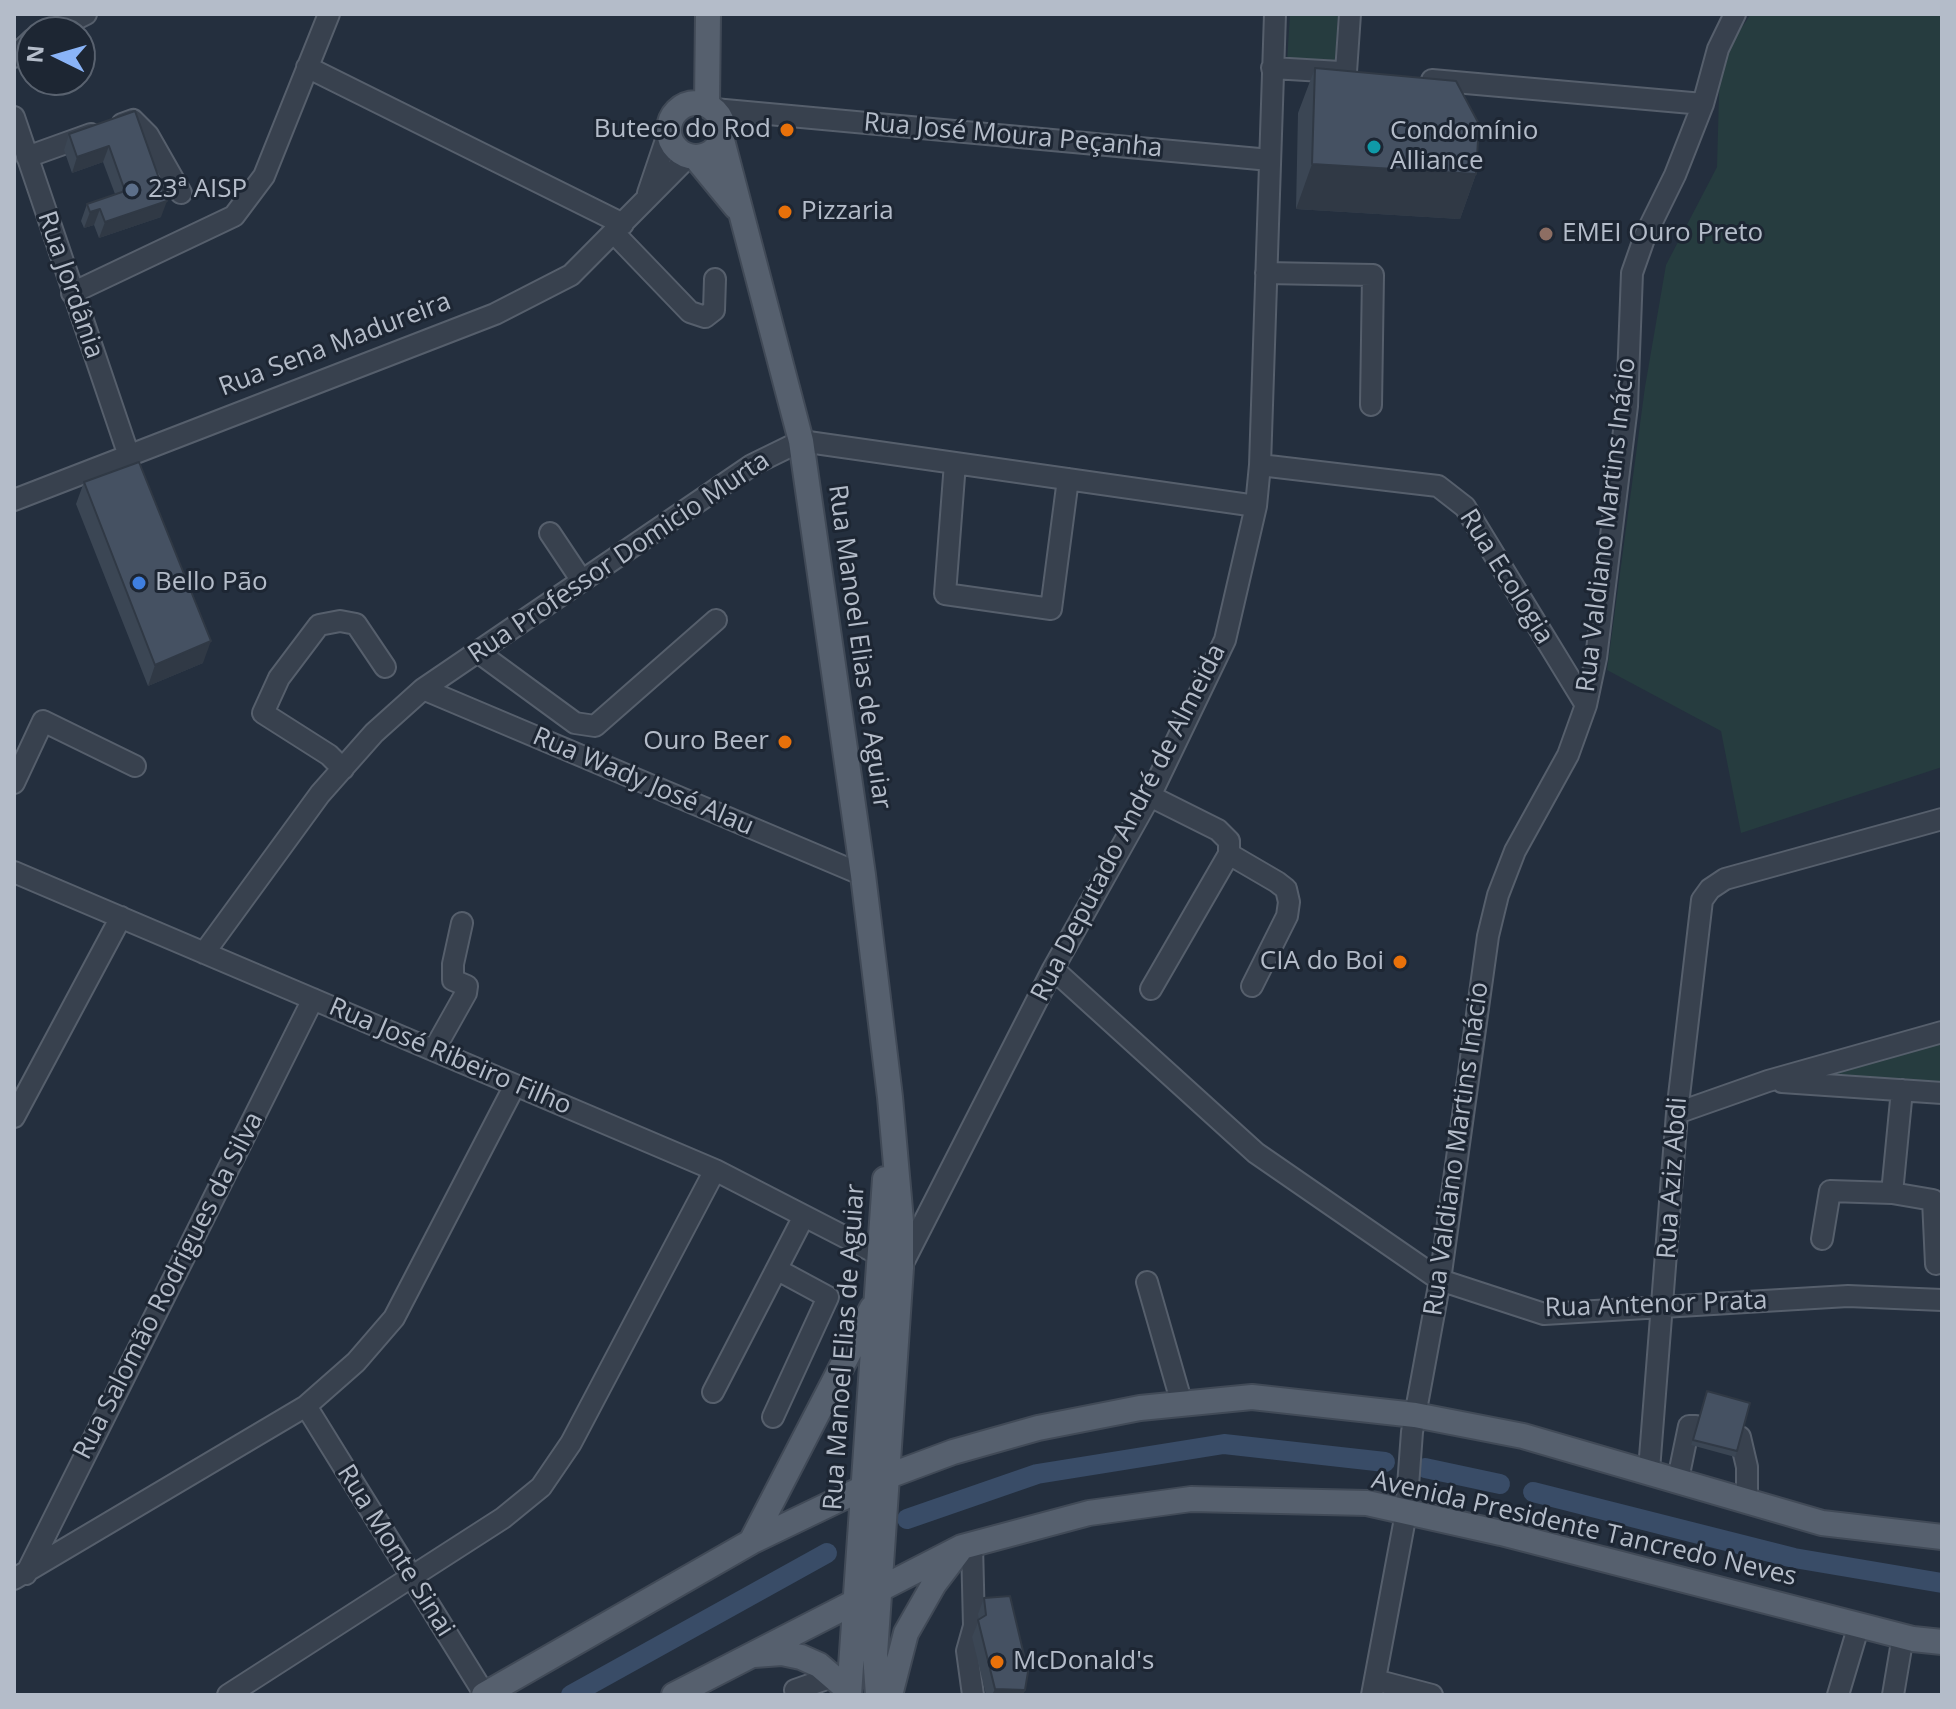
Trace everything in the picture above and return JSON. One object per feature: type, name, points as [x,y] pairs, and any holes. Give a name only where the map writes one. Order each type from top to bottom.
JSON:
[{"type":"main road","points":[[706,20],[711,107],[723,136],[711,153],[692,157],[675,147],[669,131],[670,122],[681,108],[706,20]]},
{"type":"main road","points":[[681,108],[698,103],[711,107]]},
{"type":"main road","name":"Rua Manoel Elias de Aguiar","points":[[723,136],[801,441],[863,875],[890,1097],[901,1221],[877,1299],[876,1483],[881,1588],[875,1654],[878,1695]]},
{"type":"main road","name":"Rua Manoel Elias de Aguiar","points":[[692,157],[740,212]]},
{"type":"main road","name":"Rua Manoel Elias de Aguiar","points":[[844,1687],[876,1483],[890,1418],[890,1262]]},
{"type":"main road","points":[[751,1542],[877,1299]]},
{"type":"main road","points":[[484,1695],[751,1542],[876,1483],[923,1463],[1038,1428],[1140,1408],[1252,1397],[1415,1415],[1523,1436],[1649,1470],[1822,1523],[1942,1537]]},
{"type":"main road","points":[[890,1418],[903,1453],[923,1463]]},
{"type":"main road","name":"Avenida Presidente Tancredo Neves","points":[[674,1695],[967,1546],[1089,1513],[1191,1499],[1367,1503],[1501,1533],[1903,1636],[1942,1642]]},
{"type":"main road","points":[[890,1695],[906,1633],[934,1584],[967,1546]]},
{"type":"main road","points":[[744,1657],[782,1653],[801,1657],[844,1687]]},
{"type":"street","points":[[72,293],[234,216],[264,176],[329,14]]},
{"type":"street","name":"Rua Deputado André de Almeida","points":[[890,1262],[1150,796],[1225,640],[1256,506],[1260,465],[1275,14]]},
{"type":"street","points":[[1272,68],[1354,73],[1350,14]]},
{"type":"street","name":"Rua Valdiano Martins Inácio","points":[[1374,1687],[1410,1487],[1415,1415],[1440,1280],[1488,936],[1498,895],[1515,851],[1568,755],[1586,705],[1596,658],[1627,406],[1632,273],[1703,104],[1718,49],[1735,14]]},
{"type":"street","points":[[307,67],[618,228],[690,312],[705,317],[714,310],[715,279]]},
{"type":"street","points":[[1408,78],[1703,104]]},
{"type":"street","name":"Rua José Moura Peçanha","points":[[711,107],[1270,160]]},
{"type":"street","points":[[723,136],[756,113]]},
{"type":"street","name":"Rua Jordânia","points":[[14,117],[128,453]]},
{"type":"street","points":[[27,157],[133,120],[148,135],[181,193]]},
{"type":"street","name":"Rua Sena Madureira","points":[[646,197],[669,131]]},
{"type":"street","name":"Rua Sena Madureira","points":[[14,500],[128,453],[495,314],[571,275],[646,197],[692,157]]},
{"type":"street","points":[[1266,273],[1373,275],[1371,405]]},
{"type":"street","name":"Rua Professor Domicio Murta","points":[[204,953],[320,794],[423,689],[752,465],[801,441],[1256,506]]},
{"type":"street","points":[[955,463],[945,594],[1051,609],[1068,479]]},
{"type":"street","name":"Rua Ecologia","points":[[1260,465],[1438,486],[1465,507],[1586,705]]},
{"type":"street","points":[[550,533],[582,581]]},
{"type":"street","points":[[478,652],[575,723],[595,726],[716,620]]},
{"type":"street","points":[[343,769],[329,755],[263,713],[279,678],[319,625],[340,621],[356,624],[385,667]]},
{"type":"street","name":"Rua Wady José Alau","points":[[423,689],[863,875]]},
{"type":"street","points":[[14,783],[43,721],[135,766]]},
{"type":"street","points":[[1150,796],[1218,830],[1229,841],[1229,854],[1151,989]]},
{"type":"street","name":"Rua Aziz Abdi","points":[[1649,1470],[1677,1113],[1699,915],[1710,889],[1725,879],[1942,819]]},
{"type":"street","points":[[1229,854],[1286,889],[1289,902],[1287,916],[1252,986]]},
{"type":"street","name":"Rua José Ribeiro Filho","points":[[14,872],[715,1170],[890,1262]]},
{"type":"street","points":[[14,1117],[121,917]]},
{"type":"street","points":[[434,1050],[466,993],[467,986],[453,980],[453,964],[462,923]]},
{"type":"street","name":"Rua Antenor Prata","points":[[1053,969],[1256,1153],[1440,1280],[1544,1314],[1848,1296],[1942,1300]]},
{"type":"street","name":"Rua Salomão Rodrigues da Silva","points":[[20,1577],[313,999]]},
{"type":"street","points":[[1677,1113],[1768,1081],[1942,1032]]},
{"type":"street","points":[[1768,1081],[1942,1093]]},
{"type":"street","points":[[20,1577],[306,1406],[356,1362],[394,1318],[515,1085]]},
{"type":"street","points":[[1892,1193],[1902,1090]]},
{"type":"street","points":[[228,1695],[503,1518],[541,1487],[571,1443],[715,1170]]},
{"type":"street","points":[[1822,1239],[1830,1191],[1892,1193],[1933,1200],[1936,1264]]},
{"type":"street","points":[[713,1392],[804,1216]]},
{"type":"street","points":[[773,1417],[828,1297],[778,1270]]},
{"type":"street","points":[[1147,1282],[1182,1404]]},
{"type":"street","name":"Rua Monte Sinai","points":[[306,1406],[484,1695]]},
{"type":"street","points":[[1678,1479],[1689,1426],[1696,1426]]},
{"type":"street","points":[[1740,1437],[1747,1467],[1747,1500]]},
{"type":"street","points":[[967,1546],[974,1626],[967,1651],[973,1695]]},
{"type":"street","points":[[1838,1695],[1859,1625]]},
{"type":"street","points":[[1893,1695],[1903,1636]]},
{"type":"street","points":[[795,1690],[844,1687]]},
{"type":"street","points":[[1374,1687],[1432,1695]]},
{"type":"green space","points":[[1290,14],[1338,14],[1335,66],[1287,63]]},
{"type":"green space","points":[[1751,14],[1942,14],[1942,767],[1741,833],[1721,731],[1607,670],[1645,387],[1666,265],[1717,167],[1720,59]]},
{"type":"green space","points":[[1942,1032],[1942,1093],[1768,1081]]},
{"type":"building","points":[[1315,68],[1456,81],[1479,124],[1476,174],[1312,164]]},
{"type":"building","points":[[135,111],[167,201],[105,222],[100,209],[90,212],[87,204],[125,191],[109,146],[77,157],[69,134]]},
{"type":"building","name":"Bello Pão","points":[[139,462],[211,641],[155,665],[84,482]]},
{"type":"building","points":[[1707,1391],[1750,1403],[1737,1451],[1693,1440]]},
{"type":"building","name":"McDonald's","points":[[1010,1596],[1028,1672],[1025,1690],[995,1689],[978,1620],[986,1615],[984,1598]]},
{"type":"waterway","points":[[907,1519],[1037,1474],[1224,1444],[1385,1462]]},
{"type":"waterway","points":[[1425,1468],[1500,1484]]},
{"type":"waterway","points":[[1533,1492],[1794,1558],[1942,1583]]},
{"type":"waterway","points":[[571,1695],[827,1553]]},
{"type":"place","name":"Buteco do Rod","points":[[787,130]]},
{"type":"place","name":"Condomínio Alliance","points":[[1374,147]]},
{"type":"place","name":"23ª AISP","points":[[132,190]]},
{"type":"place","name":"Pizzaria","points":[[785,212]]},
{"type":"place","name":"EMEI Ouro Preto","points":[[1546,234]]},
{"type":"place","name":"Bello Pão","points":[[139,583]]},
{"type":"place","name":"Ouro Beer","points":[[785,742]]},
{"type":"place","name":"CIA do Boi","points":[[1400,962]]},
{"type":"place","name":"McDonald's","points":[[997,1662]]}]
